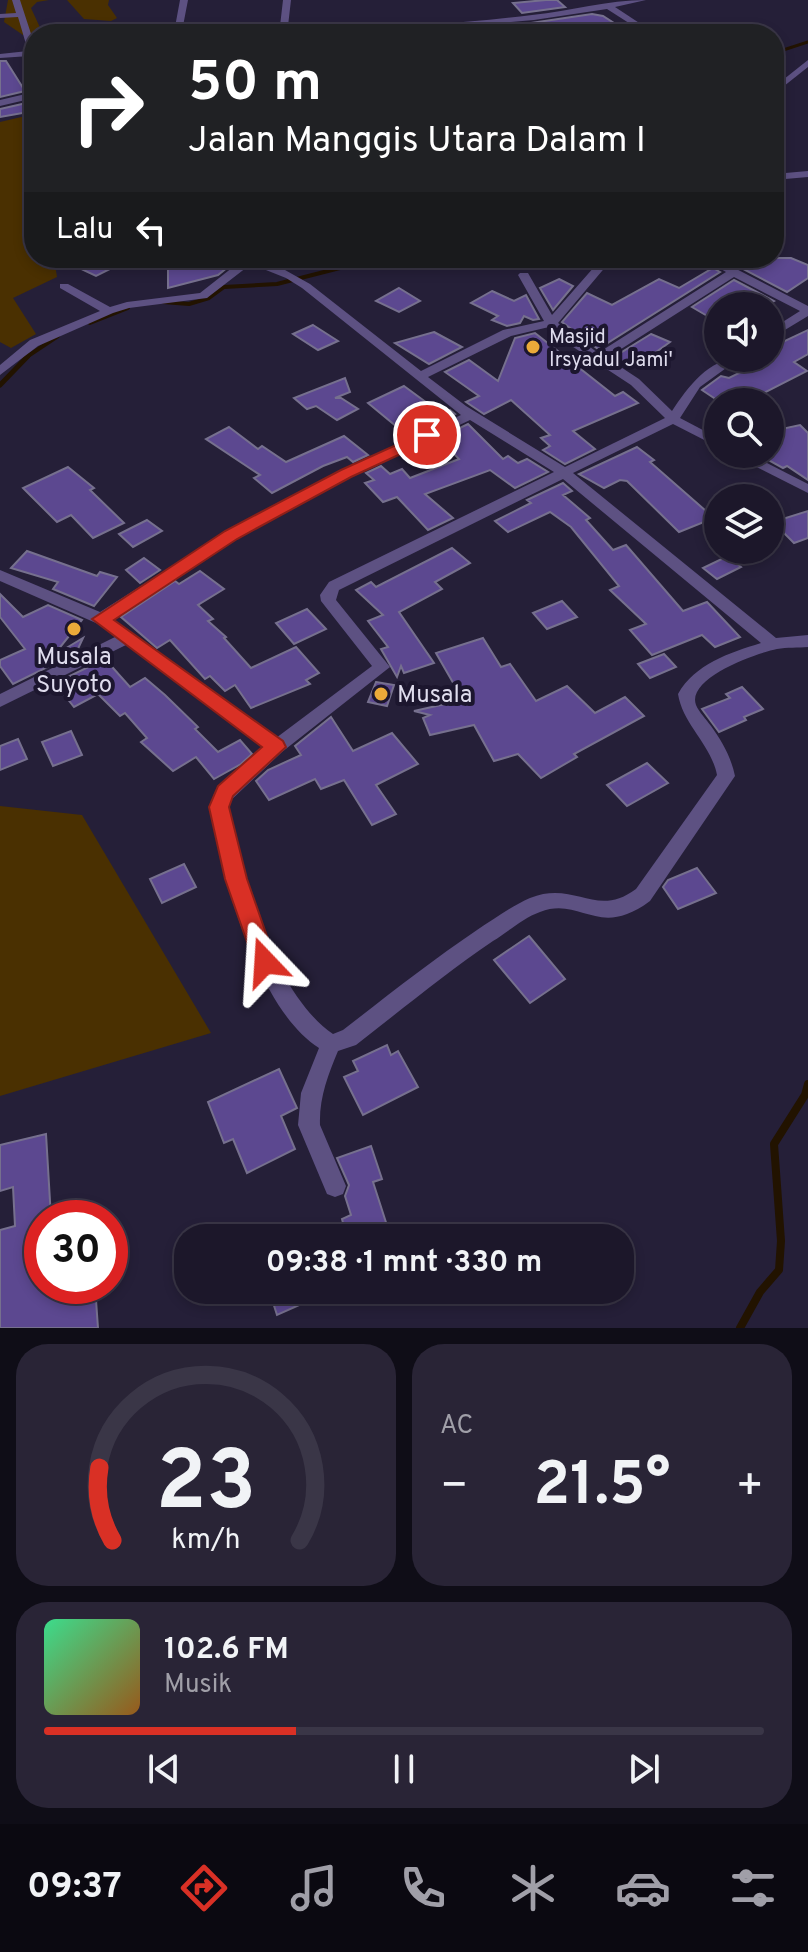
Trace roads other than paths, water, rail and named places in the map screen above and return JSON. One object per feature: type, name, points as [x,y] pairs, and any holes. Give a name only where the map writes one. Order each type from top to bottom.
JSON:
[{"type":"street","points":[[16,0],[24,24]]},
{"type":"street","points":[[180,24],[184,0]]},
{"type":"street","points":[[285,24],[287,0]]},
{"type":"street","points":[[451,24],[642,0]]},
{"type":"street","points":[[605,4],[636,24]]},
{"type":"street","points":[[0,16],[21,15]]},
{"type":"street","points":[[0,56],[24,55]]},
{"type":"street","points":[[784,83],[808,63]]},
{"type":"street","points":[[0,103],[24,97]]},
{"type":"street","points":[[784,176],[808,174]]},
{"type":"street","points":[[0,371],[34,343],[109,311],[135,304],[196,298],[236,268]]},
{"type":"street","points":[[270,268],[306,286],[471,415],[562,471],[773,644]]},
{"type":"street","points":[[275,270],[280,268]]},
{"type":"street","points":[[419,377],[507,333],[551,323],[599,268]]},
{"type":"street","points":[[727,268],[808,311],[784,326]]},
{"type":"street","points":[[598,358],[734,272]]},
{"type":"street","points":[[524,275],[551,323],[635,382],[673,419],[704,436]]},
{"type":"street","points":[[64,286],[109,311]]},
{"type":"street","points":[[714,372],[695,385],[673,419],[562,471],[334,586],[328,595],[329,601],[382,663],[382,667],[276,747],[220,799],[220,816],[236,879],[265,962],[292,1004],[321,1039],[331,1044],[349,1038],[458,953],[533,906],[557,901],[598,911],[618,911],[631,907],[643,895],[726,776],[724,761],[686,701],[687,689],[694,679],[712,669],[773,644],[808,641]]},
{"type":"street","points":[[101,619],[231,535],[346,474],[471,415]]},
{"type":"street","points":[[766,468],[808,489]]},
{"type":"street","points":[[2,575],[101,619],[276,747]]},
{"type":"street","points":[[0,701],[129,637]]},
{"type":"street","points":[[331,1044],[312,1092],[308,1116],[335,1186]]},
{"type":"waterway","points":[[784,50],[808,42]]},
{"type":"waterway","points":[[163,302],[189,304],[209,298],[224,287],[277,284],[340,268]]},
{"type":"waterway","points":[[90,323],[128,308]]},
{"type":"waterway","points":[[28,356],[58,336]]},
{"type":"waterway","points":[[0,385],[28,356]]},
{"type":"waterway","points":[[740,1328],[760,1292],[779,1270],[781,1241],[774,1144],[805,1095],[808,1084]]},
{"type":"place","name":"Masjid Irsyadul Jami'","points":[[533,347]]},
{"type":"place","name":"Musala Suyoto","points":[[74,629]]},
{"type":"place","name":"Musala","points":[[381,694]]}]
